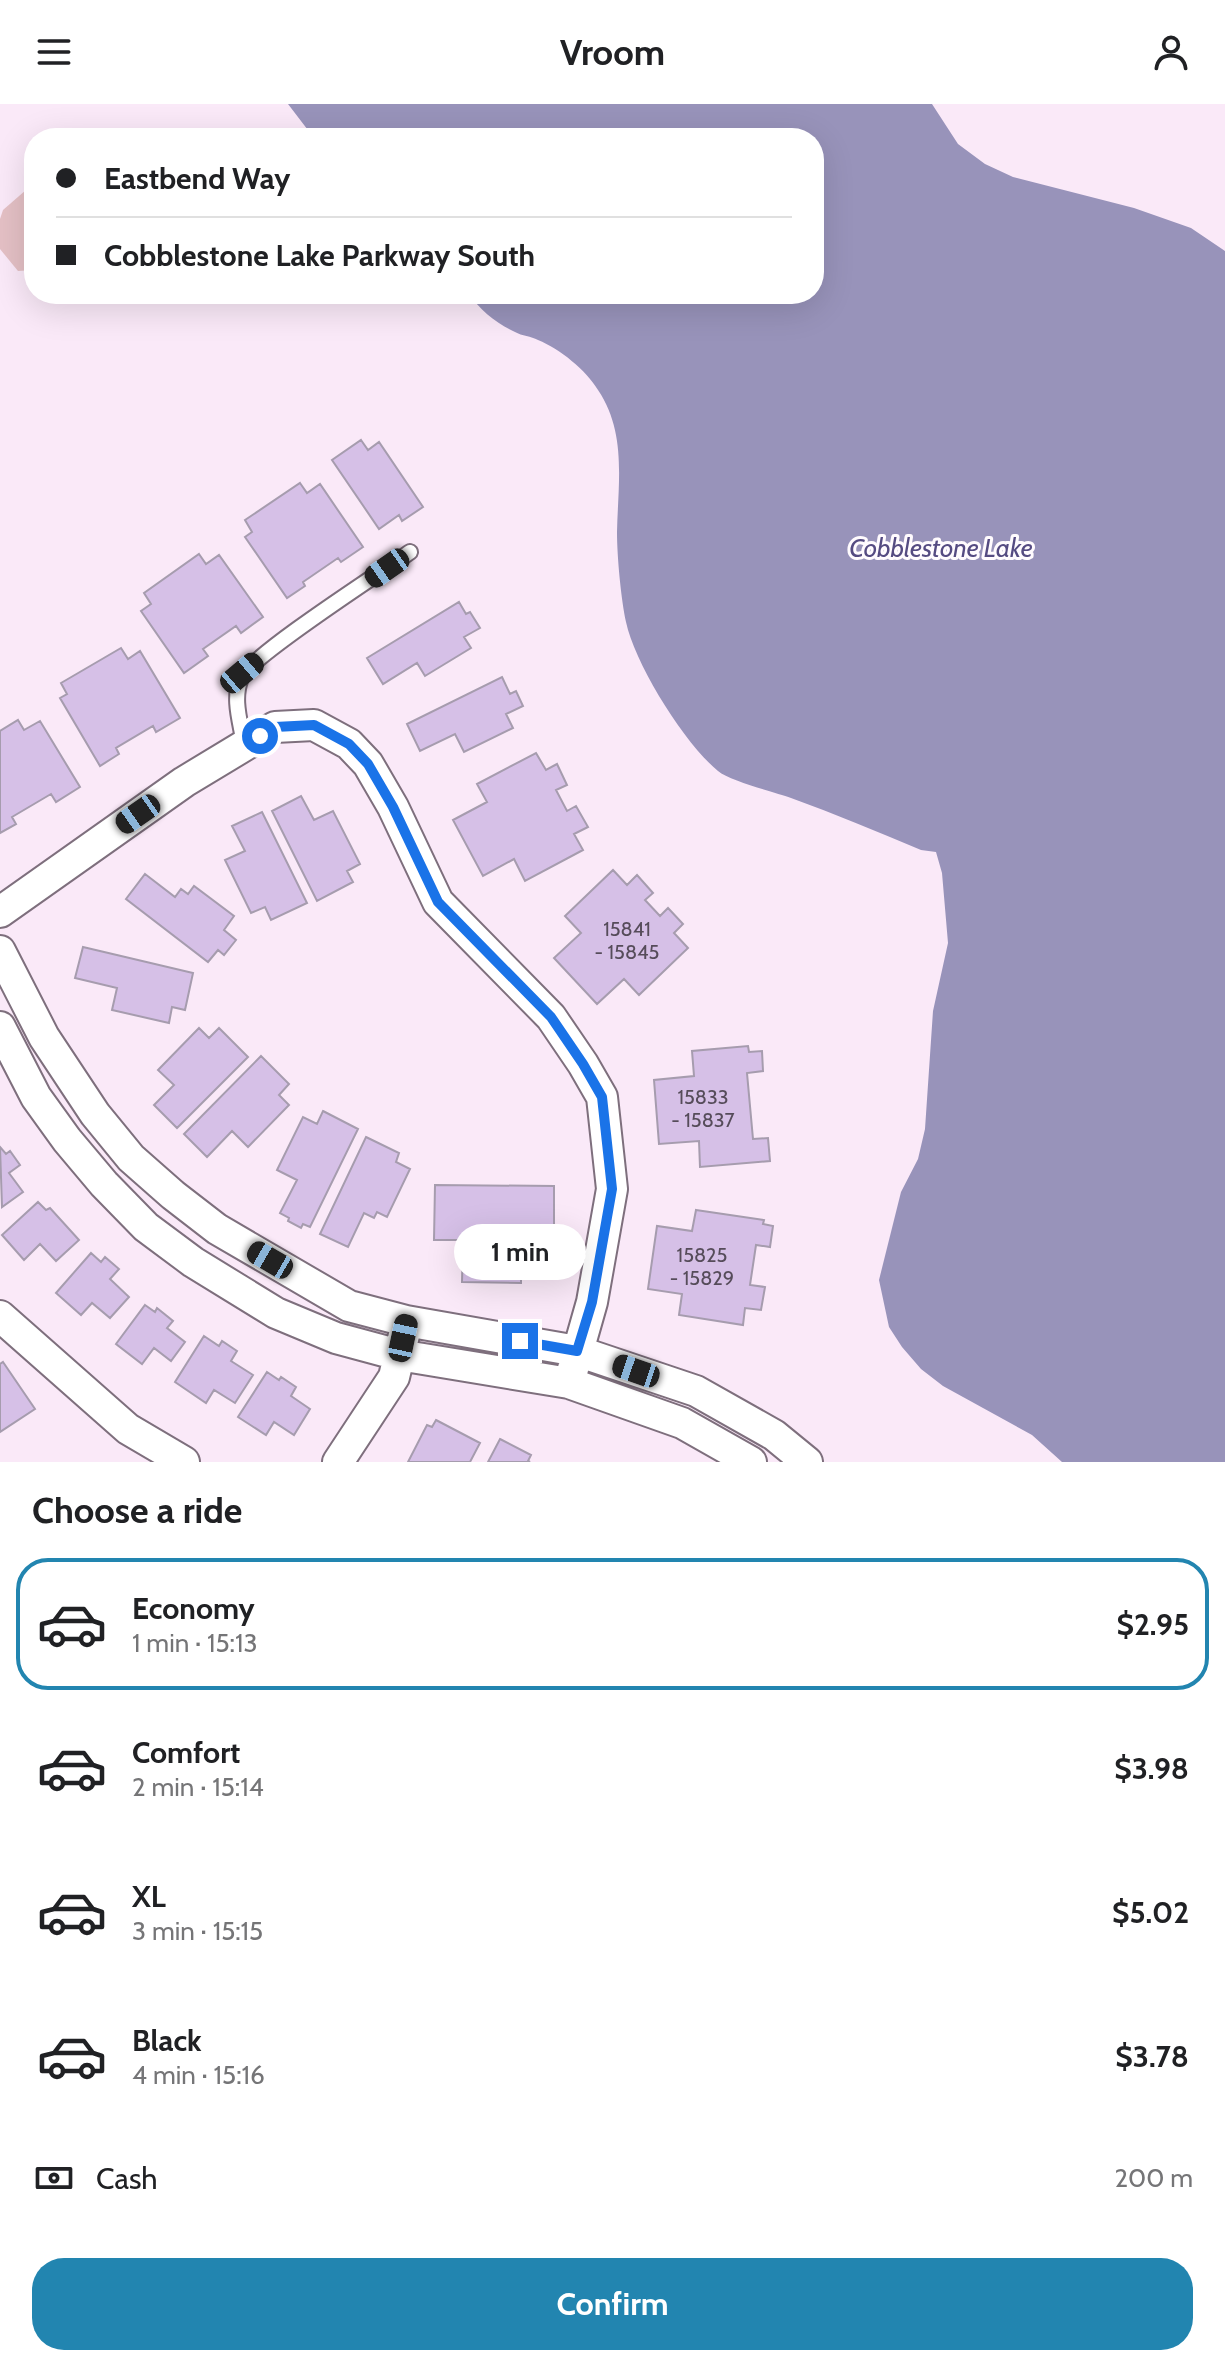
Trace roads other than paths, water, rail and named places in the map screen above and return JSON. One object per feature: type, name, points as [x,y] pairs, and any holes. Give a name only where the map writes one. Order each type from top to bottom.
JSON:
[{"type":"street","points":[[0,912],[184,782],[275,727],[314,725],[349,744],[368,764],[393,807],[438,902],[551,1017],[602,1097],[612,1189],[592,1302],[569,1383]]},
{"type":"street","points":[[0,951],[44,1037],[95,1114],[131,1158],[217,1229],[349,1306],[406,1321],[577,1351],[696,1391],[774,1435],[807,1462]]},
{"type":"street","points":[[0,1027],[36,1097],[67,1140],[146,1227],[193,1262],[276,1313],[336,1338],[399,1355],[569,1383],[682,1423],[751,1462]]},
{"type":"street","points":[[0,1316],[128,1429],[184,1462]]},
{"type":"street","points":[[338,1462],[394,1377],[406,1321]]},
{"type":"lane","points":[[244,746],[235,693],[242,673],[275,646],[410,552]]},
{"type":"water","name":"Cobblestone Lake","points":[[288,104],[932,104],[958,144],[985,164],[1013,177],[1134,208],[1191,228],[1225,251],[1225,1462],[1062,1462],[1032,1435],[943,1386],[921,1369],[889,1327],[879,1280],[901,1192],[918,1159],[925,1129],[933,1011],[948,943],[942,873],[936,852],[921,850],[807,804],[732,779],[718,771],[691,742],[650,680],[626,622],[617,542],[619,459],[607,406],[593,382],[572,361],[546,344],[502,325],[478,304],[824,304],[824,128],[306,128]]}]
